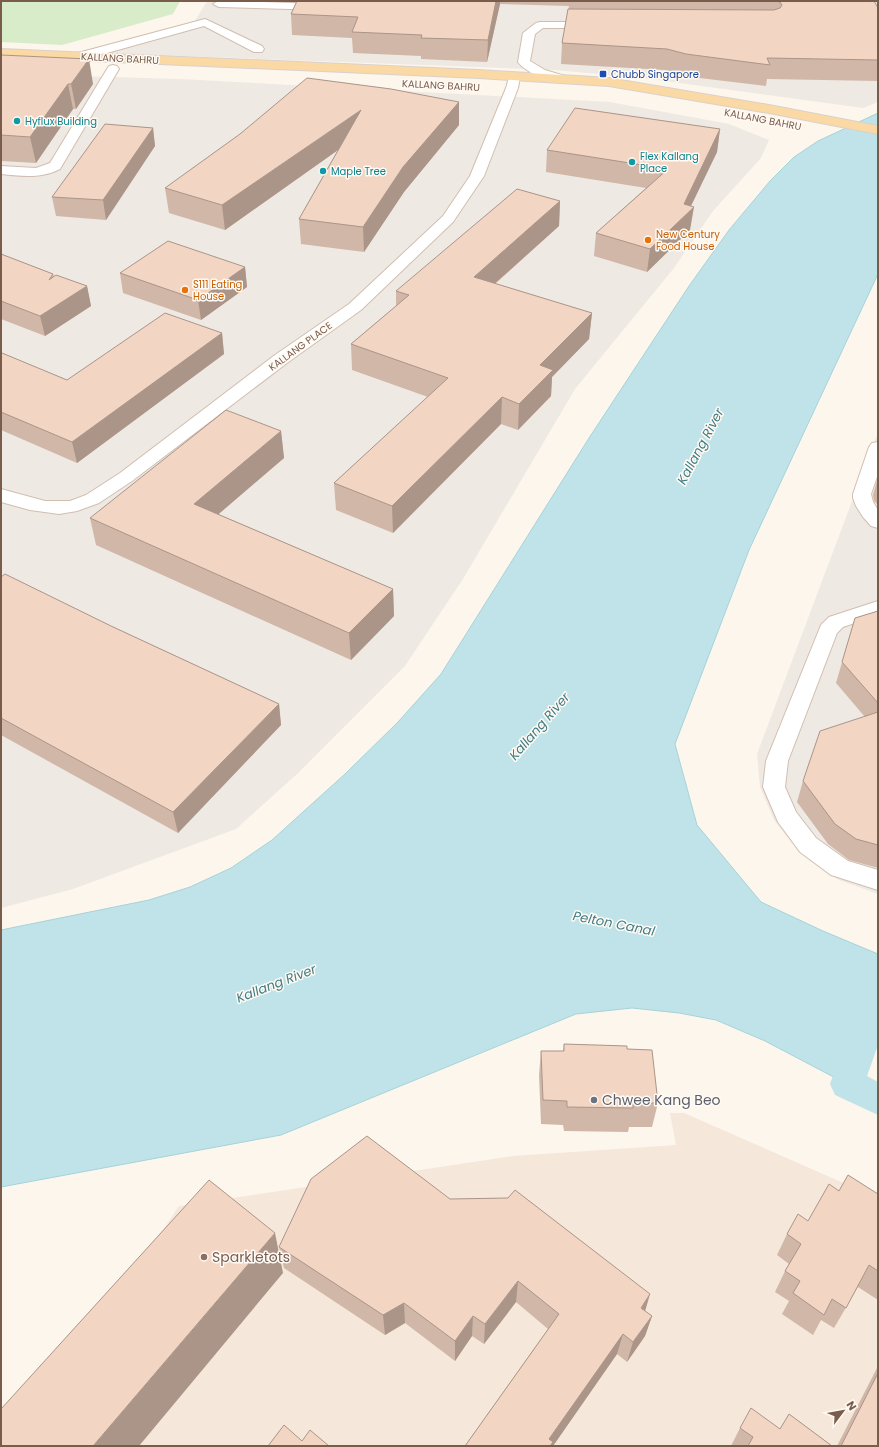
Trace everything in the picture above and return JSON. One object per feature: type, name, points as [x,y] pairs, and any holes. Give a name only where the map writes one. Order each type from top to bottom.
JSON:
[{"type":"main road","name":"KALLANG BAHRU","points":[[1,53],[479,74],[513,82],[528,89]]},
{"type":"main road","name":"KALLANG BAHRU","points":[[35,66],[340,80]]},
{"type":"main road","name":"KALLANG BAHRU","points":[[497,88],[513,82],[561,79],[609,82],[878,130]]},
{"type":"main road","name":"KALLANG BAHRU","points":[[608,94],[720,111],[878,141]]},
{"type":"street","points":[[78,57],[205,22],[220,3],[334,7]]},
{"type":"street","points":[[205,22],[258,49]]},
{"type":"street","points":[[524,62],[530,33],[540,25],[605,25]]},
{"type":"street","name":"KALLANG BAHRU","points":[[479,74],[507,69],[524,62],[541,73],[561,79]]},
{"type":"street","points":[[1,170],[42,172],[50,170],[55,166],[113,69]]},
{"type":"street","name":"KALLANG PLACE","points":[[1,495],[44,507],[58,508],[72,507],[102,494],[281,359],[355,307],[448,219],[479,172],[513,82]]},
{"type":"street","points":[[878,447],[862,494],[862,502],[878,522]]},
{"type":"street","points":[[878,608],[836,622],[828,630],[777,761],[774,787],[786,816],[808,845],[840,868],[878,880]]},
{"type":"shaded area","points":[[207,1],[878,1],[878,102],[863,108],[643,78],[554,70],[79,52],[195,21]]},
{"type":"shaded area","points":[[1,74],[180,79],[610,102],[729,124],[769,140],[761,158],[713,211],[674,268],[575,389],[463,579],[405,666],[296,775],[236,829],[73,889],[1,908]]},
{"type":"shaded area","points":[[878,432],[878,894],[839,880],[799,852],[774,820],[760,787],[757,754]]},
{"type":"shaded area","points":[[670,1113],[684,1113],[878,1198],[878,1446],[1,1446],[146,1255],[179,1206],[513,1156],[676,1145]]},
{"type":"green space","points":[[1,1],[180,1],[173,14],[62,45],[1,42]]},
{"type":"water","name":"Kallang River","points":[[878,113],[878,274],[749,550],[675,744],[697,825],[761,902],[823,931],[878,954],[878,998],[847,1084],[765,1041],[716,1020],[679,1013],[632,1008],[576,1014],[281,1135],[1,1187],[1,930],[149,900],[190,887],[231,868],[272,840],[345,774],[398,722],[441,674],[589,438],[689,286],[729,230],[770,181],[794,157],[818,141]]},
{"type":"building","points":[[297,1],[496,1],[488,40],[421,38],[422,35],[352,32],[358,17],[291,14]]},
{"type":"building","points":[[775,1],[874,1],[878,8],[878,60],[767,58],[770,65],[686,54],[667,49],[562,43],[568,9],[774,10],[780,8],[782,5],[780,2]]},
{"type":"building","points":[[1,55],[89,59],[71,84],[68,84],[30,137],[1,135]]},
{"type":"building","points":[[307,78],[391,89],[459,102],[403,167],[363,227],[299,219],[361,110],[222,205],[165,188],[240,134]]},
{"type":"building","points":[[575,108],[720,129],[684,204],[694,207],[650,249],[596,233],[668,169],[547,150]]},
{"type":"building","points":[[105,124],[153,128],[103,200],[52,197]]},
{"type":"building","points":[[517,189],[560,201],[474,277],[592,313],[540,365],[553,370],[519,404],[502,397],[392,506],[334,483],[448,378],[351,344],[409,295],[396,291]]},
{"type":"building","points":[[168,241],[245,267],[198,300],[120,273]]},
{"type":"building","points":[[1,254],[53,274],[49,280],[56,275],[87,286],[40,316],[1,301]]},
{"type":"building","points":[[165,313],[222,333],[72,442],[1,412],[2,353],[67,380]]},
{"type":"building","points":[[226,410],[281,431],[194,504],[393,589],[349,633],[90,518]]},
{"type":"building","points":[[5,574],[111,626],[279,704],[173,812],[1,718],[1,577]]},
{"type":"building","points":[[878,611],[878,703],[842,662],[855,618]]},
{"type":"building","points":[[878,712],[878,845],[856,839],[835,824],[803,781],[820,731]]},
{"type":"building","points":[[564,1044],[627,1046],[627,1049],[652,1050],[658,1103],[633,1103],[633,1108],[567,1107],[567,1101],[543,1100],[541,1051],[564,1051]]},
{"type":"building","points":[[367,1136],[450,1199],[508,1198],[515,1190],[650,1294],[641,1308],[652,1316],[633,1342],[623,1334],[549,1439],[553,1442],[550,1446],[465,1446],[559,1314],[518,1281],[485,1324],[473,1316],[455,1341],[404,1303],[383,1315],[279,1247],[311,1179]]},
{"type":"building","points":[[848,1175],[878,1194],[878,1271],[869,1265],[846,1308],[832,1299],[824,1315],[793,1293],[800,1281],[785,1271],[801,1244],[787,1234],[798,1214],[808,1221],[829,1184],[839,1191]]},
{"type":"building","points":[[209,1180],[275,1233],[93,1446],[1,1446],[1,1409]]},
{"type":"building","points":[[878,1373],[878,1446],[841,1446]]},
{"type":"building","points":[[751,1408],[780,1429],[789,1414],[832,1446],[748,1446],[753,1437],[740,1428]]},
{"type":"building","points":[[284,1425],[302,1441],[310,1430],[329,1446],[268,1446]]},
{"type":"waterway","name":"Pelton Canal","points":[[871,1016],[878,998]]},
{"type":"waterway","name":"Pelton Canal","points":[[837,1001],[871,1016]]},
{"type":"waterway","name":"Pelton Canal","points":[[871,1016],[878,1019]]},
{"type":"waterway","name":"Pelton Canal","points":[[871,1016],[847,1084],[878,1099]]},
{"type":"place","name":"Chubb Singapore","points":[[603,74]]},
{"type":"place","name":"Hyflux Building","points":[[17,121]]},
{"type":"place","name":"Flex Kallang Place","points":[[632,162]]},
{"type":"place","name":"Maple Tree","points":[[323,171]]},
{"type":"place","name":"New Century Food House","points":[[648,240]]},
{"type":"place","name":"S111 Eating House","points":[[185,290]]},
{"type":"place","name":"Chwee Kang Beo","points":[[594,1100]]},
{"type":"place","name":"Sparkletots","points":[[204,1257]]}]
